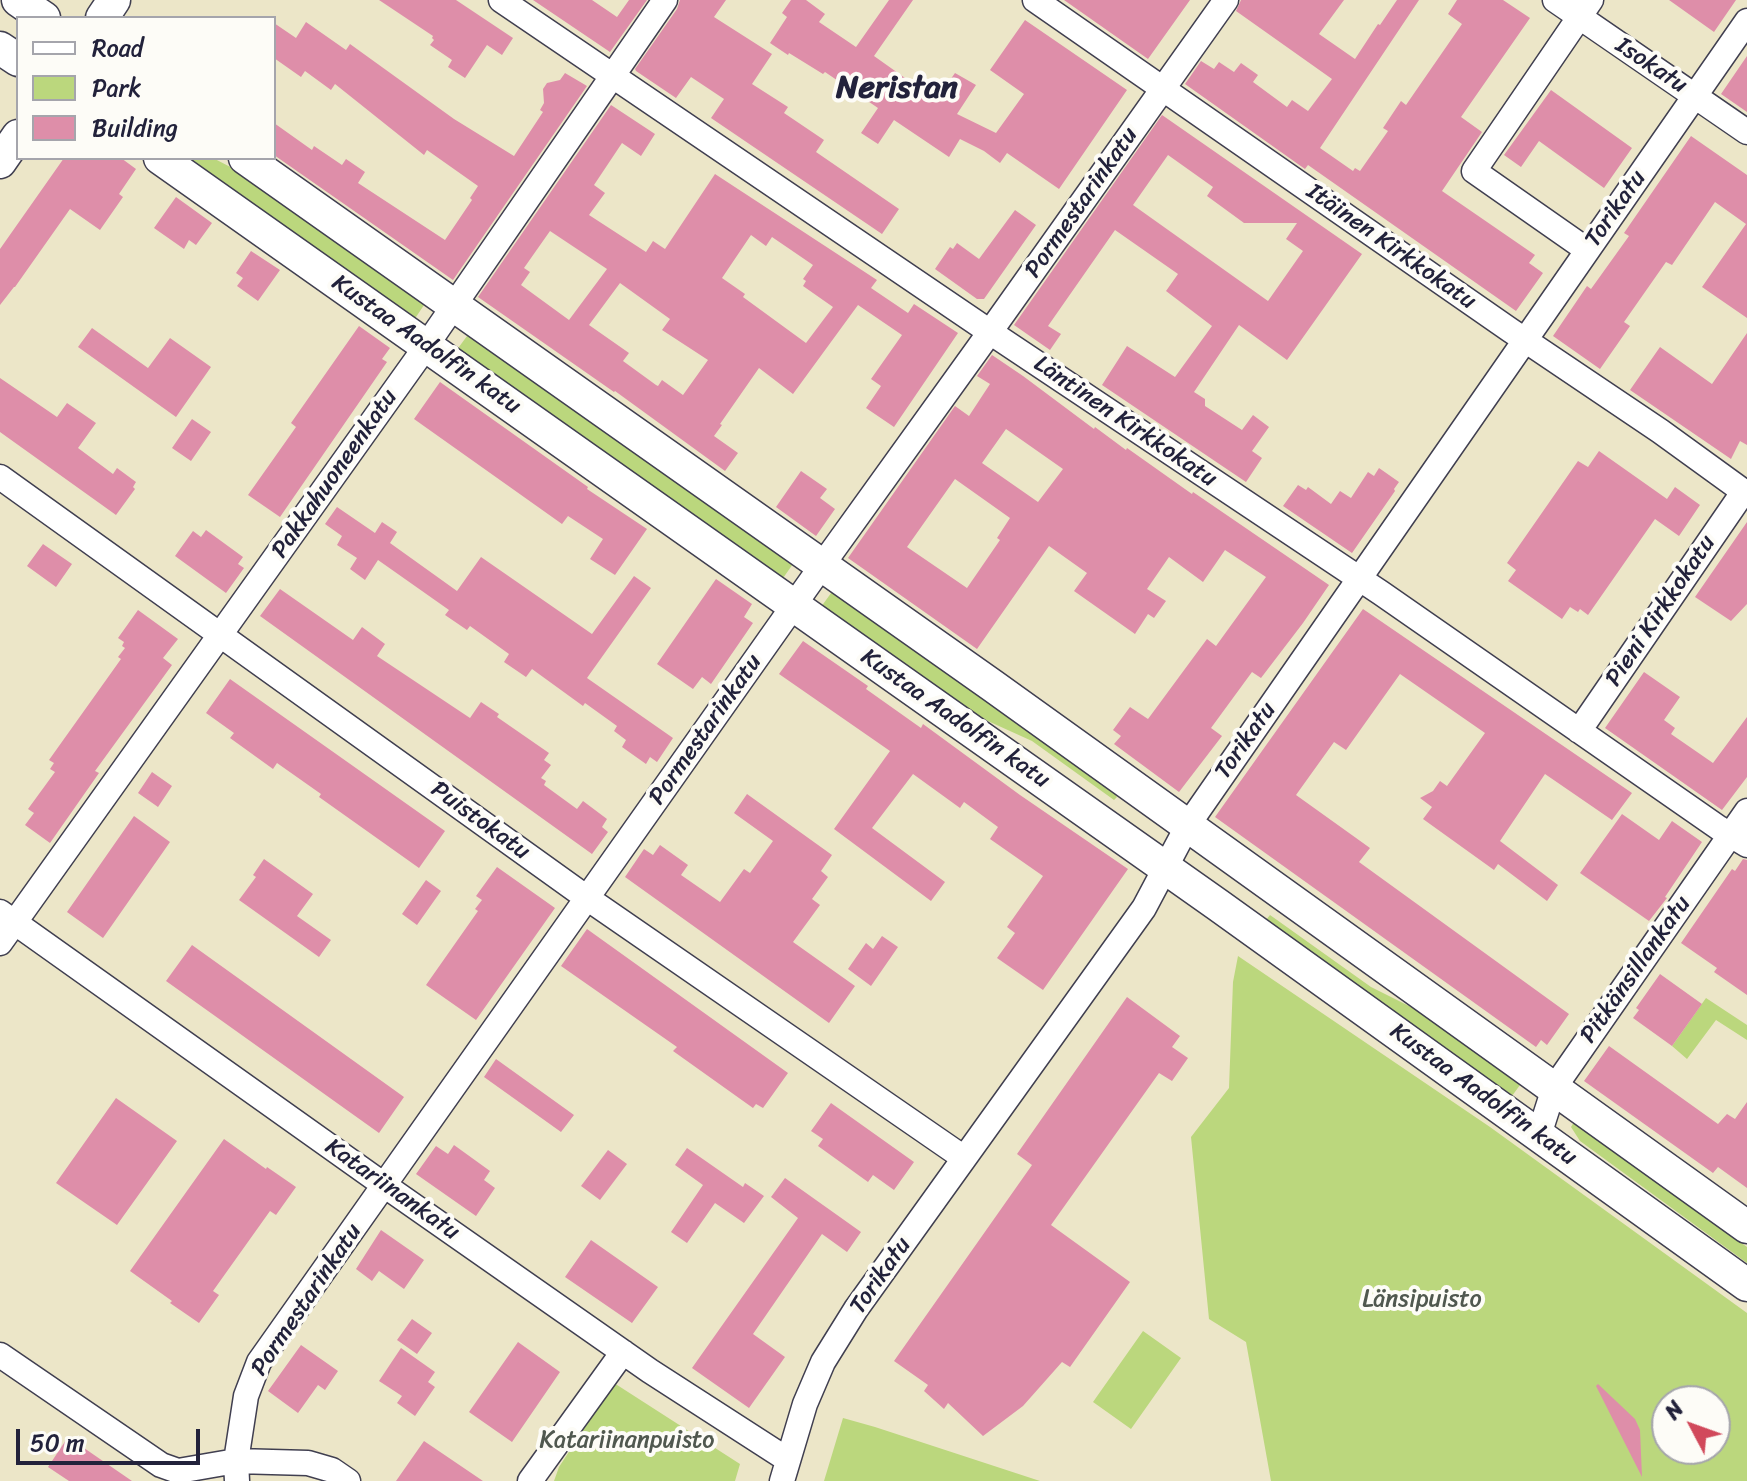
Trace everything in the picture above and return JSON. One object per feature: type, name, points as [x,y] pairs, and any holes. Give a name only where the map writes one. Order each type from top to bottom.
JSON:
[{"type":"main road","points":[[18,0],[41,16]]},
{"type":"main road","points":[[0,162],[16,139]]},
{"type":"main road","name":"Kustaa Aadolfin katu","points":[[163,160],[1165,868],[1747,1285]]},
{"type":"main road","name":"Kustaa Aadolfin katu","points":[[248,160],[823,564],[1747,1227]]},
{"type":"street","name":"Läntinen Kirkkokatu","points":[[501,0],[1359,578],[1739,840]]},
{"type":"street","name":"Pakkahuoneenkatu","points":[[0,943],[7,917],[221,635],[665,0]]},
{"type":"street","name":"Itäinen Kirkkokatu","points":[[1035,0],[1660,431],[1745,493]]},
{"type":"street","name":"Pormestarinkatu","points":[[236,1471],[246,1396],[259,1362],[1226,0]]},
{"type":"street","name":"Isokatu","points":[[1555,0],[1586,8],[1695,96],[1747,132]]},
{"type":"street","points":[[1586,8],[1474,171],[1587,250]]},
{"type":"street","name":"Torikatu","points":[[785,1471],[805,1404],[823,1362],[856,1309],[1144,908],[1188,825],[1747,21]]},
{"type":"street","name":"Puistokatu","points":[[0,477],[587,898],[964,1158]]},
{"type":"street","name":"Pieni Kirkkokatu","points":[[1579,731],[1745,493]]},
{"type":"street","name":"Pitkänsillankatu","points":[[1539,1135],[1554,1088],[1739,840],[1747,811]]},
{"type":"street","name":"Katariinankatu","points":[[7,917],[623,1352],[785,1471]]},
{"type":"street","points":[[530,1481],[623,1352]]},
{"type":"street","points":[[0,1355],[161,1465],[178,1471],[236,1471],[308,1463],[332,1470],[348,1481]]},
{"type":"green space","points":[[186,160],[217,160],[240,172],[426,302],[414,320]]},
{"type":"green space","points":[[470,332],[795,561],[781,581],[456,351]]},
{"type":"green space","points":[[834,589],[1107,782],[1117,797],[1114,800],[1032,741],[968,712],[821,607]]},
{"type":"green space","points":[[1270,915],[1371,987],[1415,1009],[1520,1085],[1512,1096],[1266,920]]},
{"type":"green space","name":"Länsipuisto","points":[[1238,956],[1490,1127],[1747,1313],[1747,1481],[1271,1481],[1246,1342],[1209,1319],[1191,1137],[1229,1088],[1233,982]]},
{"type":"green space","points":[[1706,998],[1747,1025],[1747,1040],[1716,1020],[1687,1059],[1672,1046]]},
{"type":"green space","points":[[1574,1122],[1747,1247],[1747,1263],[1580,1141],[1571,1127]]},
{"type":"green space","points":[[1143,1331],[1181,1358],[1131,1429],[1093,1402]]},
{"type":"green space","name":"Katariinanpuisto","points":[[614,1383],[740,1464],[735,1481],[554,1481],[559,1467]]},
{"type":"green space","points":[[843,1418],[875,1427],[1040,1481],[824,1481]]},
{"type":"building","points":[[379,0],[456,0],[513,38],[502,55],[487,45],[465,78],[448,67],[452,60],[430,45],[433,36]]},
{"type":"building","points":[[533,0],[592,0],[617,17],[629,0],[647,0],[610,52]]},
{"type":"building","points":[[680,0],[726,0],[714,17],[772,54],[752,84],[788,107],[784,113],[824,140],[816,152],[899,209],[882,234],[711,118],[724,99],[691,77],[676,98],[636,71]]},
{"type":"building","points":[[791,0],[806,0],[825,14],[819,22],[856,47],[889,0],[913,0],[874,56],[936,100],[955,73],[976,85],[957,114],[996,133],[1024,94],[990,70],[1025,20],[1127,90],[1059,189],[1007,153],[1000,163],[960,139],[949,157],[894,120],[878,144],[861,133],[878,108],[825,72],[823,74],[770,43],[787,17],[782,13]]},
{"type":"building","points":[[1064,0],[1190,0],[1148,59]]},
{"type":"building","points":[[1241,0],[1344,0],[1319,34],[1355,59],[1397,0],[1419,0],[1320,148],[1353,171],[1355,168],[1360,171],[1388,131],[1383,128],[1401,101],[1406,105],[1462,24],[1448,14],[1457,0],[1503,0],[1530,18],[1461,117],[1482,132],[1442,191],[1535,255],[1529,263],[1543,273],[1516,311],[1308,165],[1305,169],[1185,84],[1201,61],[1214,69],[1219,62],[1234,72],[1241,63],[1258,75],[1253,82],[1287,107],[1292,100],[1308,111],[1332,79],[1236,11]]},
{"type":"building","points":[[1669,0],[1736,0],[1714,32]]},
{"type":"building","points":[[306,22],[346,50],[350,44],[454,119],[514,156],[543,112],[540,110],[547,83],[560,80],[565,73],[587,86],[453,280],[276,156],[276,124],[312,150],[314,146],[342,165],[346,159],[365,172],[358,183],[445,240],[478,186],[427,150],[424,155],[335,84],[331,90],[305,71],[301,77],[276,59],[276,24],[296,38]]},
{"type":"building","points":[[1747,56],[1747,112],[1721,94]]},
{"type":"building","points":[[1551,90],[1632,148],[1604,188],[1539,141],[1521,167],[1504,155]]},
{"type":"building","points":[[611,105],[655,134],[641,156],[622,143],[594,185],[605,193],[589,215],[646,252],[653,241],[665,249],[715,174],[877,280],[871,288],[908,313],[914,304],[958,333],[894,427],[866,408],[881,386],[871,379],[902,335],[858,305],[793,394],[759,368],[714,436],[738,453],[725,471],[478,297]],"holes":[[[550,231],[607,269],[569,320],[521,285],[530,272],[524,268]],[[751,235],[766,246],[772,237],[813,265],[803,279],[806,281],[803,286],[833,307],[806,343],[722,278]],[[620,283],[670,319],[662,330],[708,360],[683,395],[662,380],[656,385],[623,361],[629,353],[589,325]]]},
{"type":"building","points":[[1162,115],[1362,254],[1287,360],[1239,325],[1194,392],[1205,399],[1205,406],[1242,430],[1253,415],[1269,427],[1252,451],[1262,458],[1246,482],[1102,385],[1127,346],[1175,377],[1212,326],[1166,291],[1178,274],[1115,230],[1048,326],[1061,334],[1050,350],[1014,325]],"holes":[[[1168,155],[1213,187],[1207,196],[1244,223],[1297,223],[1286,239],[1303,251],[1268,301],[1133,205]]]},
{"type":"building","points":[[1691,136],[1747,175],[1747,318],[1702,287],[1746,224],[1715,202],[1672,265],[1666,262],[1624,322],[1630,326],[1600,369],[1553,336],[1587,286],[1591,289],[1629,236],[1624,233]]},
{"type":"building","points":[[63,160],[124,160],[136,169],[119,194],[123,197],[100,230],[70,209],[0,305],[0,249]]},
{"type":"building","points":[[176,197],[212,223],[196,245],[189,240],[184,249],[154,228]]},
{"type":"building","points":[[1015,210],[1036,225],[984,299],[977,299],[935,269],[950,247],[953,249],[957,243],[979,259]]},
{"type":"building","points":[[251,251],[280,270],[258,301],[237,286],[243,278],[236,273]]},
{"type":"building","points":[[359,326],[390,348],[382,359],[387,362],[280,517],[248,495],[296,427],[291,423]]},
{"type":"building","points":[[92,328],[148,368],[170,338],[211,367],[176,417],[78,347]]},
{"type":"building","points":[[1747,333],[1747,445],[1740,441],[1731,459],[1630,390],[1660,347],[1712,384]]},
{"type":"building","points":[[992,355],[1094,429],[1127,448],[1329,585],[1261,678],[1252,672],[1211,728],[1222,736],[1179,792],[1114,744],[1121,736],[1113,730],[1130,707],[1148,719],[1207,639],[1216,646],[1266,577],[1225,550],[1203,582],[1169,557],[1147,589],[1166,601],[1154,618],[1148,614],[1135,634],[1074,591],[1087,573],[1049,546],[977,649],[848,558],[955,406],[969,416],[990,384],[977,376]],"holes":[[[1006,429],[1063,469],[1038,502],[982,463]],[[955,479],[1010,518],[997,538],[1000,540],[967,588],[907,547]]]},
{"type":"building","points":[[0,378],[57,417],[67,403],[96,423],[78,448],[113,474],[117,468],[136,482],[135,489],[116,515],[0,432]]},
{"type":"building","points":[[440,382],[647,529],[615,575],[590,559],[603,539],[568,516],[562,524],[414,419]]},
{"type":"building","points":[[192,419],[211,432],[191,461],[172,448]]},
{"type":"building","points":[[1599,451],[1667,499],[1675,487],[1700,505],[1679,536],[1655,519],[1588,615],[1570,607],[1562,619],[1508,581],[1516,570],[1507,563],[1578,461],[1588,467]]},
{"type":"building","points":[[1379,468],[1399,482],[1352,553],[1283,506],[1298,485],[1306,490],[1308,487],[1331,504],[1340,491],[1351,498],[1368,472],[1374,476]]},
{"type":"building","points":[[801,471],[827,489],[820,498],[835,509],[816,536],[776,507]]},
{"type":"building","points":[[337,507],[375,533],[382,522],[397,532],[390,543],[457,591],[481,557],[592,634],[634,576],[651,588],[587,678],[673,738],[657,762],[650,757],[646,764],[622,747],[626,740],[614,731],[617,726],[585,703],[583,706],[532,669],[526,677],[504,662],[509,654],[470,626],[467,630],[445,615],[449,610],[378,560],[365,580],[350,569],[357,558],[337,545],[342,536],[325,524]]},
{"type":"building","points":[[1747,522],[1747,604],[1731,621],[1695,597]]},
{"type":"building","points":[[206,530],[243,557],[238,564],[244,568],[226,593],[175,556],[193,531],[201,537]]},
{"type":"building","points":[[43,544],[72,564],[56,587],[27,566]]},
{"type":"building","points":[[716,579],[752,604],[744,617],[753,623],[711,684],[702,677],[693,689],[657,664]]},
{"type":"building","points":[[280,589],[353,640],[362,627],[385,644],[377,656],[470,718],[481,702],[549,753],[544,760],[551,765],[541,778],[546,781],[544,785],[577,809],[583,801],[607,819],[602,827],[608,832],[592,854],[260,616]]},
{"type":"building","points":[[1363,609],[1632,793],[1612,820],[1545,774],[1500,841],[1558,885],[1547,901],[1498,864],[1494,870],[1423,819],[1432,807],[1420,798],[1433,791],[1440,781],[1447,786],[1485,733],[1400,674],[1346,750],[1334,742],[1296,795],[1370,848],[1359,862],[1569,1014],[1547,1045],[1541,1040],[1536,1047],[1215,817]]},
{"type":"building","points":[[138,610],[178,639],[163,658],[172,665],[95,771],[99,773],[50,843],[25,825],[34,813],[28,809],[55,772],[50,769],[54,763],[49,760],[121,659],[118,657],[125,648],[122,646],[124,642],[118,638]]},
{"type":"building","points":[[803,641],[921,728],[923,724],[1128,869],[1043,990],[997,958],[1015,933],[1007,927],[1043,876],[990,839],[998,827],[964,802],[960,808],[913,774],[872,828],[945,882],[931,901],[834,829],[890,751],[779,674]]},
{"type":"building","points":[[1644,672],[1680,697],[1664,720],[1675,728],[1671,734],[1713,763],[1747,717],[1747,777],[1722,810],[1605,728]]},
{"type":"building","points":[[230,679],[445,831],[419,868],[277,763],[273,769],[230,738],[234,733],[206,713]]},
{"type":"building","points":[[152,772],[172,786],[158,807],[138,793]]},
{"type":"building","points":[[747,794],[832,855],[821,871],[828,877],[812,899],[820,905],[793,942],[855,986],[829,1023],[625,877],[644,849],[653,855],[660,845],[688,865],[681,875],[720,902],[744,869],[750,873],[773,841],[734,813]]},
{"type":"building","points":[[1622,814],[1659,840],[1672,821],[1702,842],[1649,921],[1580,873]]},
{"type":"building","points":[[134,816],[170,842],[103,938],[67,912]]},
{"type":"building","points":[[264,859],[313,894],[297,916],[331,940],[319,957],[239,900],[256,877],[253,875]]},
{"type":"building","points":[[1743,859],[1747,860],[1747,995],[1714,972],[1717,968],[1681,943],[1732,869],[1735,871]]},
{"type":"building","points":[[497,867],[555,908],[476,1020],[426,985],[478,911],[475,909],[482,900],[476,896]]},
{"type":"building","points":[[426,880],[441,891],[417,925],[402,914]]},
{"type":"building","points":[[587,929],[788,1073],[763,1108],[756,1104],[753,1108],[673,1051],[677,1047],[561,966]]},
{"type":"building","points":[[882,936],[898,947],[871,986],[848,969],[866,943],[873,949]]},
{"type":"building","points":[[192,945],[404,1097],[379,1133],[166,981]]},
{"type":"building","points":[[1660,974],[1702,1004],[1672,1046],[1633,1018],[1639,1010],[1636,1008]]},
{"type":"building","points":[[1127,997],[1180,1036],[1172,1047],[1188,1058],[1172,1081],[1159,1073],[1051,1225],[1130,1282],[1070,1367],[1062,1362],[1023,1406],[983,1436],[948,1403],[944,1409],[924,1391],[928,1385],[894,1361],[1032,1165],[1017,1154]]},
{"type":"building","points":[[1609,1046],[1718,1124],[1727,1114],[1735,1119],[1747,1102],[1747,1188],[1718,1167],[1713,1173],[1584,1081]]},
{"type":"building","points":[[496,1059],[574,1115],[561,1132],[484,1077]]},
{"type":"building","points":[[116,1098],[177,1141],[117,1225],[56,1183]]},
{"type":"building","points":[[831,1103],[914,1162],[894,1190],[873,1175],[868,1182],[818,1146],[823,1139],[811,1131]]},
{"type":"building","points":[[224,1139],[296,1187],[276,1215],[270,1211],[213,1291],[219,1295],[199,1323],[130,1271]]},
{"type":"building","points":[[454,1145],[490,1171],[484,1180],[495,1188],[476,1216],[416,1174],[436,1146],[448,1154]]},
{"type":"building","points":[[687,1148],[743,1187],[745,1183],[764,1196],[744,1223],[715,1203],[687,1243],[671,1232],[703,1185],[675,1165]]},
{"type":"building","points":[[608,1150],[627,1164],[600,1200],[581,1186]]},
{"type":"building","points":[[785,1178],[861,1232],[847,1252],[822,1234],[753,1334],[785,1357],[749,1408],[692,1368],[798,1218],[771,1197]]},
{"type":"building","points":[[381,1230],[424,1260],[404,1289],[379,1271],[372,1281],[356,1269]]},
{"type":"building","points":[[591,1240],[658,1287],[632,1323],[565,1277]]},
{"type":"building","points":[[412,1319],[432,1333],[417,1354],[397,1340]]},
{"type":"building","points":[[518,1342],[560,1372],[512,1442],[469,1412]]},
{"type":"building","points":[[301,1345],[338,1371],[325,1390],[318,1385],[298,1413],[268,1391]]},
{"type":"building","points":[[401,1348],[435,1372],[428,1382],[435,1387],[415,1416],[397,1403],[402,1396],[379,1381]]},
{"type":"building","points":[[1598,1384],[1635,1419],[1640,1430],[1642,1477],[1596,1386]]},
{"type":"building","points":[[68,1437],[132,1481],[69,1481],[48,1467]]},
{"type":"building","points":[[424,1441],[483,1481],[396,1481]]},
{"type":"district","name":"Neristan","points":[[897,89]]}]
